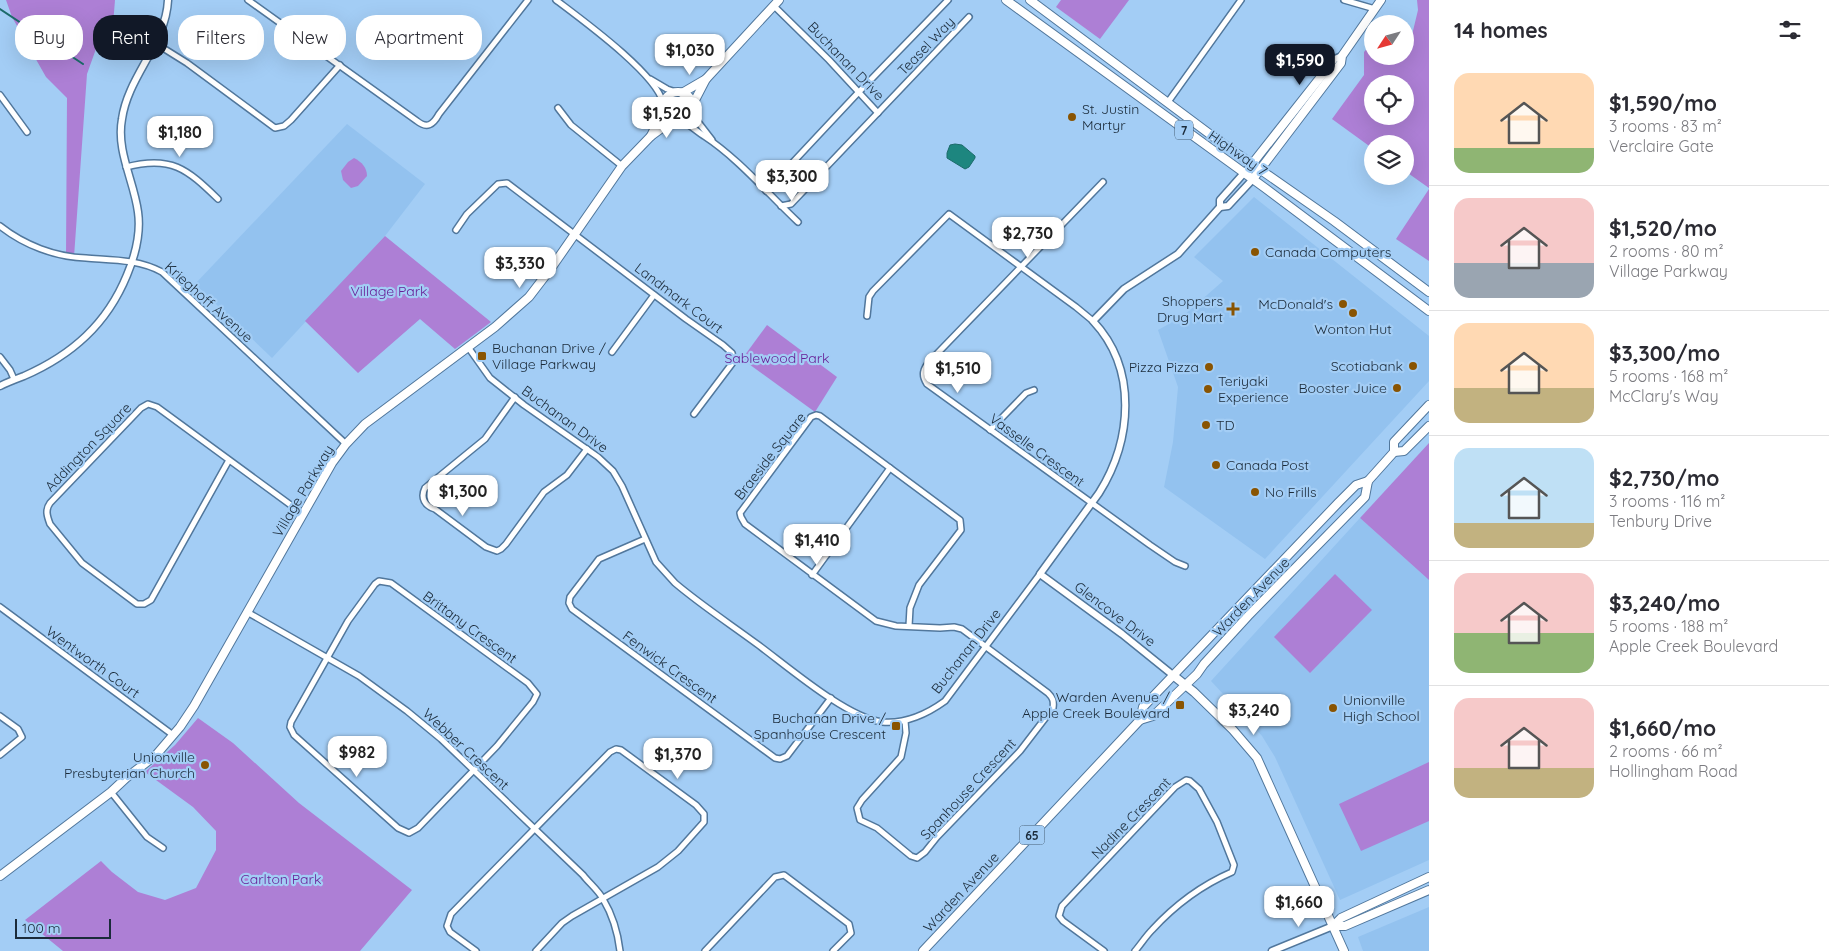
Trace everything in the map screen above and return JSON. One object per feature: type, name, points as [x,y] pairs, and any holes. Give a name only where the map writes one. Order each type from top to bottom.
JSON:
[{"type":"main road","name":"Highway 7","points":[[1006,0],[1244,173],[1429,311]]},
{"type":"main road","name":"Highway 7","points":[[1030,0],[1429,292]]},
{"type":"main road","points":[[1253,180],[1341,64],[1342,56],[1381,0]]},
{"type":"main road","points":[[706,79],[668,96],[663,107],[668,118],[678,122],[690,117],[693,106],[706,79],[777,3]]},
{"type":"main road","points":[[1252,164],[1323,74]]},
{"type":"main road","points":[[679,92],[689,97],[693,106]]},
{"type":"main road","name":"Village Parkway","points":[[651,136],[663,107]]},
{"type":"main road","name":"Village Parkway","points":[[0,876],[111,792],[156,754],[173,735],[194,706],[332,464],[346,444],[375,416],[495,327],[529,296],[576,235],[622,166],[651,136],[668,124],[678,122]]},
{"type":"main road","name":"Warden Avenue","points":[[1140,720],[1143,707],[1339,502],[1356,485],[1368,481],[1394,452],[1394,442],[1429,405]]},
{"type":"main road","name":"Warden Avenue","points":[[1394,452],[1404,451],[1429,426]]},
{"type":"main road","name":"Warden Avenue","points":[[923,951],[1140,720],[1152,716],[1184,684],[1197,674],[1248,616],[1365,497],[1368,481]]},
{"type":"main road","points":[[1174,676],[1233,730],[1257,758],[1344,951]]},
{"type":"main road","points":[[1333,926],[1341,918],[1429,877]]},
{"type":"main road","points":[[1333,926],[1345,926],[1429,890]]},
{"type":"street","points":[[165,15],[168,0]]},
{"type":"street","points":[[251,1],[421,124],[429,126],[435,122],[439,114],[528,0]]},
{"type":"street","points":[[556,0],[611,43],[649,79],[661,96],[663,107]]},
{"type":"street","points":[[766,191],[948,0]]},
{"type":"street","points":[[1168,102],[1241,0]]},
{"type":"street","points":[[1344,0],[1375,9]]},
{"type":"street","name":"Buchanan Drive","points":[[777,3],[860,91],[878,113]]},
{"type":"street","name":"Teasel Way","points":[[781,206],[791,204],[969,17]]},
{"type":"street","points":[[168,50],[275,128],[284,126],[291,120],[340,65]]},
{"type":"street","points":[[1323,74],[1335,59],[1342,56]]},
{"type":"street","points":[[0,386],[61,356],[94,329],[120,293],[132,262],[138,235],[138,213],[126,167],[121,138],[122,119],[128,93],[146,60]]},
{"type":"street","points":[[649,79],[667,89],[679,92]]},
{"type":"street","points":[[0,95],[28,132]]},
{"type":"street","points":[[693,106],[696,118],[712,140],[798,222]]},
{"type":"street","points":[[558,108],[571,125],[622,166]]},
{"type":"street","points":[[678,122],[690,125],[703,136],[712,140]]},
{"type":"street","points":[[126,167],[142,162],[170,164],[196,178],[218,199]]},
{"type":"street","points":[[1220,207],[1220,200],[1252,164]]},
{"type":"street","points":[[1093,321],[1124,289],[1178,254],[1220,207],[1228,206],[1253,180]]},
{"type":"street","points":[[1021,266],[1103,182]]},
{"type":"street","name":"Landmark Court","points":[[456,230],[467,214],[498,184],[503,183],[512,186],[723,345],[732,353],[735,359],[732,366],[694,414]]},
{"type":"street","name":"Buchanan Drive","points":[[468,347],[490,378],[598,457],[613,471],[662,570],[681,588],[852,712],[882,722],[905,721],[931,711],[945,701],[1092,503],[1107,480],[1121,446],[1125,424],[1126,401],[1118,360],[1103,332],[1093,321],[949,214],[869,296],[867,316]]},
{"type":"street","name":"Krieghoff Avenue","points":[[0,226],[18,238],[58,254],[132,262],[156,269],[168,276],[346,444]]},
{"type":"street","name":"Vasselle Crescent","points":[[1021,266],[930,361],[923,370],[927,384],[1150,546],[1185,566]]},
{"type":"street","points":[[612,352],[654,294]]},
{"type":"street","points":[[0,357],[14,379]]},
{"type":"street","points":[[990,430],[1026,393],[1034,390]]},
{"type":"street","points":[[515,397],[485,439],[425,488],[422,494],[428,506],[435,509],[486,547],[497,551],[501,550],[544,492],[567,475],[587,450]]},
{"type":"street","name":"Addington Square","points":[[229,460],[151,600],[144,604],[137,604],[82,563],[47,518],[46,511],[50,503],[141,408],[148,404],[157,407],[303,514]]},
{"type":"street","name":"Braeside Square","points":[[909,626],[909,615],[915,593],[961,530],[960,520],[820,416],[811,417],[740,513],[740,517],[746,524],[876,621],[896,626],[954,627],[962,629],[987,646]]},
{"type":"street","points":[[812,574],[890,468]]},
{"type":"street","name":"Fenwick Crescent","points":[[645,539],[599,559],[570,597],[569,603],[572,609],[775,758],[780,759],[787,756],[831,698]]},
{"type":"street","name":"Glencove Drive","points":[[1040,574],[1122,634],[1174,676]]},
{"type":"street","name":"Brittany Crescent","points":[[328,657],[348,621],[375,584],[379,581],[386,581],[391,582],[528,683],[537,694],[536,699],[473,770]]},
{"type":"street","name":"Wentworth Court","points":[[0,607],[173,735]]},
{"type":"street","name":"Webber Crescent","points":[[247,612],[328,657],[379,689],[428,727],[583,875],[603,898],[619,940],[620,951]]},
{"type":"street","name":"Spanhouse Crescent","points":[[905,721],[906,733],[901,757],[862,800],[857,811],[860,820],[877,828],[911,856],[917,858],[925,852],[937,837],[1020,751],[1052,708],[1052,698],[1048,692],[987,646]]},
{"type":"street","points":[[328,657],[291,722],[291,730],[401,830],[409,833],[418,828],[473,770]]},
{"type":"street","points":[[0,716],[18,729],[22,737],[0,755]]},
{"type":"street","points":[[476,951],[450,932],[447,926],[449,918],[606,756],[616,749],[627,753],[696,805],[704,814],[704,822],[674,854],[658,867],[562,923],[536,951]]},
{"type":"street","name":"Nadine Crescent","points":[[1104,951],[1063,921],[1059,916],[1062,906],[1175,787],[1182,782],[1190,781],[1199,788],[1217,822],[1234,865],[1233,869],[1232,872],[1180,903],[1152,930],[1135,951]]},
{"type":"street","points":[[111,792],[147,837],[163,848]]},
{"type":"street","points":[[705,951],[775,877],[784,875],[849,924],[851,933],[833,951]]},
{"type":"street","points":[[1272,951],[1333,926]]},
{"type":"shaded area","points":[[347,124],[425,184],[385,236],[272,358],[195,284]]},
{"type":"shaded area","points":[[950,145],[962,145],[975,156],[969,167],[965,169],[947,158]]},
{"type":"shaded area","points":[[1254,197],[1429,336],[1429,381],[1265,559],[1164,487],[1173,442],[1178,387],[1158,330],[1183,316],[1223,281],[1194,257]]},
{"type":"shaded area","name":"Unionville High School","points":[[1360,518],[1429,580],[1429,860],[1340,900],[1275,757],[1262,736],[1211,681]]},
{"type":"shaded area","points":[[1429,907],[1429,951],[1363,951],[1358,937]]},
{"type":"green space","points":[[6,0],[115,0],[114,15],[93,15],[93,57],[87,74],[74,257],[66,255],[67,98],[46,77],[36,60],[83,60],[83,15],[15,15],[15,22]]},
{"type":"green space","points":[[1061,0],[1129,0],[1100,39],[1056,7]]},
{"type":"green space","points":[[1417,0],[1429,0],[1429,188],[1414,177],[1414,135],[1364,135],[1364,142],[1332,119],[1364,75],[1364,65],[1414,65],[1414,27],[1418,10]]},
{"type":"green space","points":[[354,158],[364,166],[367,176],[358,186],[351,188],[343,180],[341,171]]},
{"type":"green space","points":[[1429,189],[1429,261],[1396,239]]},
{"type":"green space","name":"Village Park","points":[[385,236],[491,322],[455,349],[420,319],[358,373],[305,321]]},
{"type":"green space","name":"Sablewood Park","points":[[767,325],[837,377],[815,412],[742,359]]},
{"type":"green space","points":[[1429,443],[1429,580],[1360,518]]},
{"type":"green space","points":[[1335,574],[1372,610],[1310,673],[1274,637]]},
{"type":"green space","name":"Carlton Park","points":[[198,718],[233,743],[299,803],[412,890],[360,951],[63,951],[25,920],[101,861],[138,892],[165,900],[196,888],[216,850],[216,831],[193,807],[145,772],[175,745]]},
{"type":"green space","points":[[1429,762],[1429,821],[1361,851],[1339,804]]},
{"type":"waterway","points":[[0,9],[83,64]]},
{"type":"place","name":"St. Justin Martyr","points":[[1072,117]]},
{"type":"place","name":"Canada Computers","points":[[1255,252]]},
{"type":"place","name":"McDonald's","points":[[1343,304]]},
{"type":"place","name":"Shoppers Drug Mart","points":[[1233,309]]},
{"type":"place","name":"Wonton Hut","points":[[1353,313]]},
{"type":"place","name":"Buchanan Drive / Village Parkway","points":[[482,356]]},
{"type":"place","name":"Scotiabank","points":[[1413,366]]},
{"type":"place","name":"Pizza Pizza","points":[[1209,367]]},
{"type":"place","name":"Booster Juice","points":[[1397,388]]},
{"type":"place","name":"Teriyaki Experience","points":[[1208,389]]},
{"type":"place","name":"TD","points":[[1206,425]]},
{"type":"place","name":"Canada Post","points":[[1216,465]]},
{"type":"place","name":"No Frills","points":[[1255,492]]},
{"type":"place","name":"Warden Avenue / Apple Creek Boulevard","points":[[1180,705]]},
{"type":"place","name":"Unionville High School","points":[[1333,708]]},
{"type":"place","name":"Buchanan Drive / Spanhouse Crescent","points":[[896,726]]},
{"type":"place","name":"Unionville Presbyterian Church","points":[[205,765]]}]
